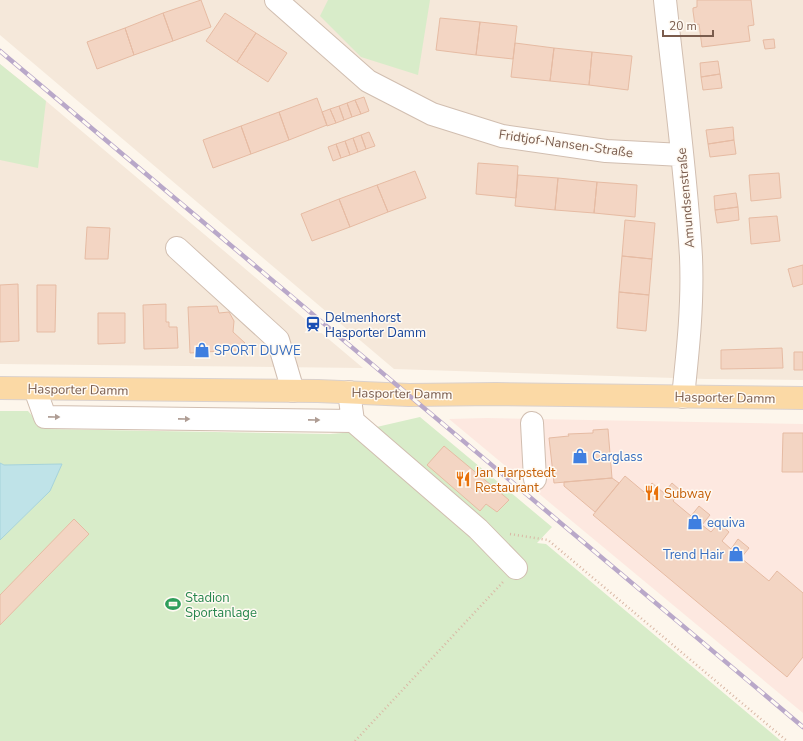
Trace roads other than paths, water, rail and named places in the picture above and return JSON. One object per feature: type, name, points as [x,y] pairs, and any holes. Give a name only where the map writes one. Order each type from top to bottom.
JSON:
[{"type":"main road","name":"Hasporter Damm","points":[[0,388],[293,391],[409,395],[496,394],[803,398]]},
{"type":"street","name":"Fridtjof-Nansen-Straße","points":[[276,0],[368,80],[432,114],[502,136],[606,151],[682,155]]},
{"type":"street","name":"Amundsenstraße","points":[[665,0],[682,155],[691,258],[690,320],[683,396]]},
{"type":"street","points":[[178,248],[278,340],[293,391]]},
{"type":"street","points":[[35,388],[45,417],[353,421],[478,529],[516,568]]},
{"type":"street","points":[[349,392],[353,421]]},
{"type":"street","points":[[532,423],[535,479]]},
{"type":"water","points":[[0,463],[4,465],[62,464],[50,491],[0,540]]},
{"type":"railway","points":[[0,51],[803,727]]},
{"type":"place","name":"Delmenhorst Hasporter Damm","points":[[313,324]]},
{"type":"place","name":"SPORT DUWE","points":[[202,350]]},
{"type":"place","name":"Carglass","points":[[580,456]]},
{"type":"place","name":"Jan Harpstedt Restaurant","points":[[463,479]]},
{"type":"place","name":"Subway","points":[[652,493]]},
{"type":"place","name":"equiva","points":[[695,522]]},
{"type":"place","name":"Trend Hair","points":[[736,554]]},
{"type":"place","name":"Stadion Sportanlage","points":[[173,604]]}]
